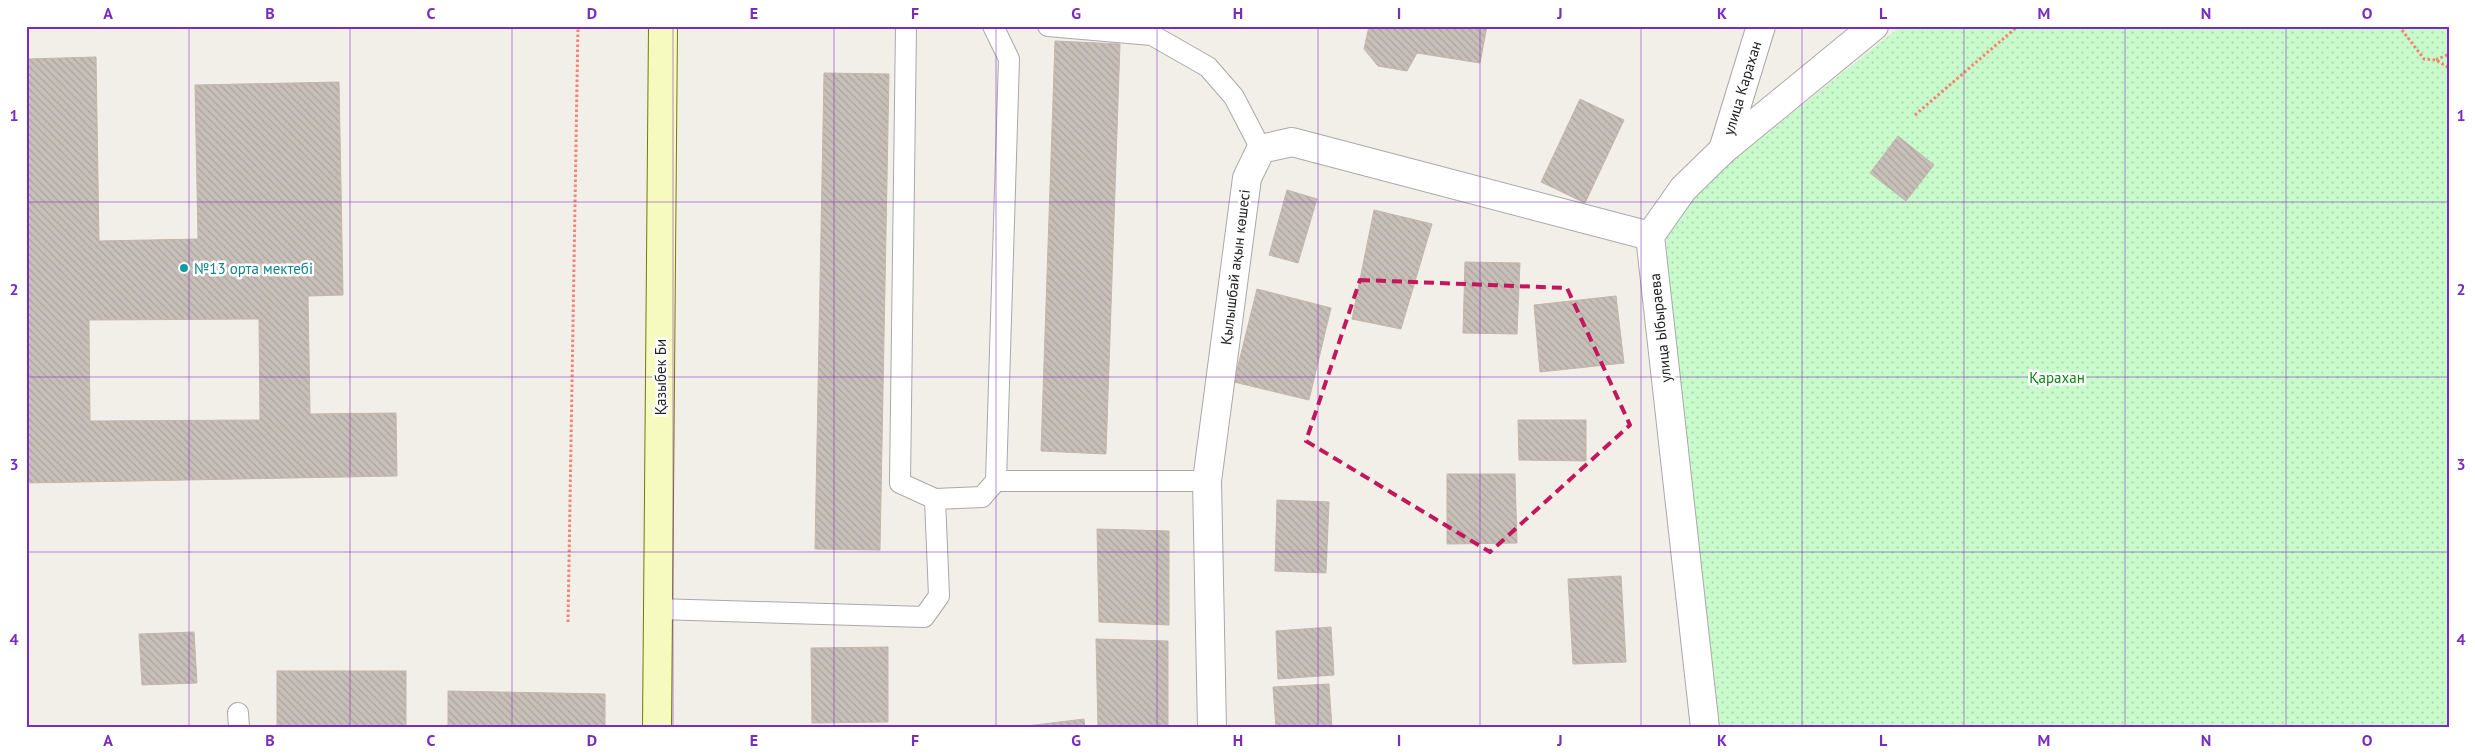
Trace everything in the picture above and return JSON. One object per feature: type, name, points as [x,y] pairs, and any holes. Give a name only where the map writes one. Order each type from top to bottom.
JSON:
[{"type":"street","name":"Қазыбек Би","points":[[657,728],[663,26]]},
{"type":"street","name":"улица Карахан","points":[[1723,150],[1760,26]]},
{"type":"street","points":[[1261,149],[1292,142],[1650,236],[1683,189],[1723,150],[1874,26]]},
{"type":"street","name":"Қылышбай ақын көшесі","points":[[1212,728],[1207,481],[1247,178],[1261,149]]},
{"type":"street","name":"улица Ыбыраева","points":[[1650,236],[1705,728]]},
{"type":"lane","points":[[906,26],[900,482],[935,499],[982,497],[996,480],[1009,58],[992,26]]},
{"type":"lane","points":[[1048,26],[1152,35],[1208,67],[1234,97],[1261,149]]},
{"type":"lane","points":[[996,480],[1207,481]]},
{"type":"lane","points":[[658,609],[924,617],[939,596],[935,499]]},
{"type":"path","points":[[568,622],[578,26]]},
{"type":"path","points":[[1915,115],[2018,26]]},
{"type":"path","points":[[2399,26],[2424,59],[2436,60],[2449,68]]},
{"type":"path","points":[[2436,60],[2449,54]]},
{"type":"highlighted area","points":[[1360,280],[1567,288],[1630,425],[1490,552],[1306,441]]},
{"type":"green space","name":"Қарахан","points":[[1901,26],[2449,26],[2449,728],[1693,728],[1665,215]]},
{"type":"building","points":[[1369,26],[1487,26],[1480,63],[1417,53],[1407,71],[1378,66],[1364,49]]},
{"type":"building","points":[[1055,41],[1120,44],[1106,454],[1041,451]]},
{"type":"building","name":"№13 орта мектебі","points":[[96,57],[99,241],[198,239],[195,85],[339,82],[343,295],[308,296],[310,414],[396,413],[397,476],[26,483],[26,59]],"holes":[[[259,319],[260,420],[90,421],[89,320]]]},
{"type":"building","points":[[824,73],[889,74],[880,550],[815,549]]},
{"type":"building","points":[[1580,99],[1624,120],[1585,203],[1541,182]]},
{"type":"building","points":[[1898,136],[1934,165],[1906,201],[1870,173]]},
{"type":"building","points":[[1287,190],[1317,199],[1298,263],[1269,255]]},
{"type":"building","points":[[1374,210],[1432,224],[1401,329],[1352,319]]},
{"type":"building","points":[[1465,262],[1520,263],[1517,334],[1463,333]]},
{"type":"building","points":[[1257,289],[1331,308],[1309,400],[1234,382]]},
{"type":"building","points":[[1616,296],[1624,363],[1540,372],[1534,305]]},
{"type":"building","points":[[1518,420],[1586,420],[1586,461],[1519,460]]},
{"type":"building","points":[[1447,474],[1515,474],[1517,543],[1447,544]]},
{"type":"building","points":[[1277,500],[1329,502],[1326,573],[1275,571]]},
{"type":"building","points":[[1097,529],[1169,531],[1169,625],[1099,622]]},
{"type":"building","points":[[1621,576],[1626,662],[1573,664],[1568,579]]},
{"type":"building","points":[[1331,627],[1334,675],[1278,679],[1276,631]]},
{"type":"building","points":[[194,632],[197,683],[142,685],[139,634]]},
{"type":"building","points":[[1096,639],[1168,641],[1168,728],[1098,728]]},
{"type":"building","points":[[888,647],[888,722],[812,723],[811,648]]},
{"type":"building","points":[[277,671],[406,671],[406,728],[277,728]]},
{"type":"building","points":[[1329,684],[1332,728],[1276,728],[1273,687]]},
{"type":"building","points":[[448,691],[605,694],[605,728],[448,728]]},
{"type":"building","points":[[1084,719],[1085,728],[1010,728]]},
{"type":"place","name":"№13 орта мектебі","points":[[184,268]]}]
